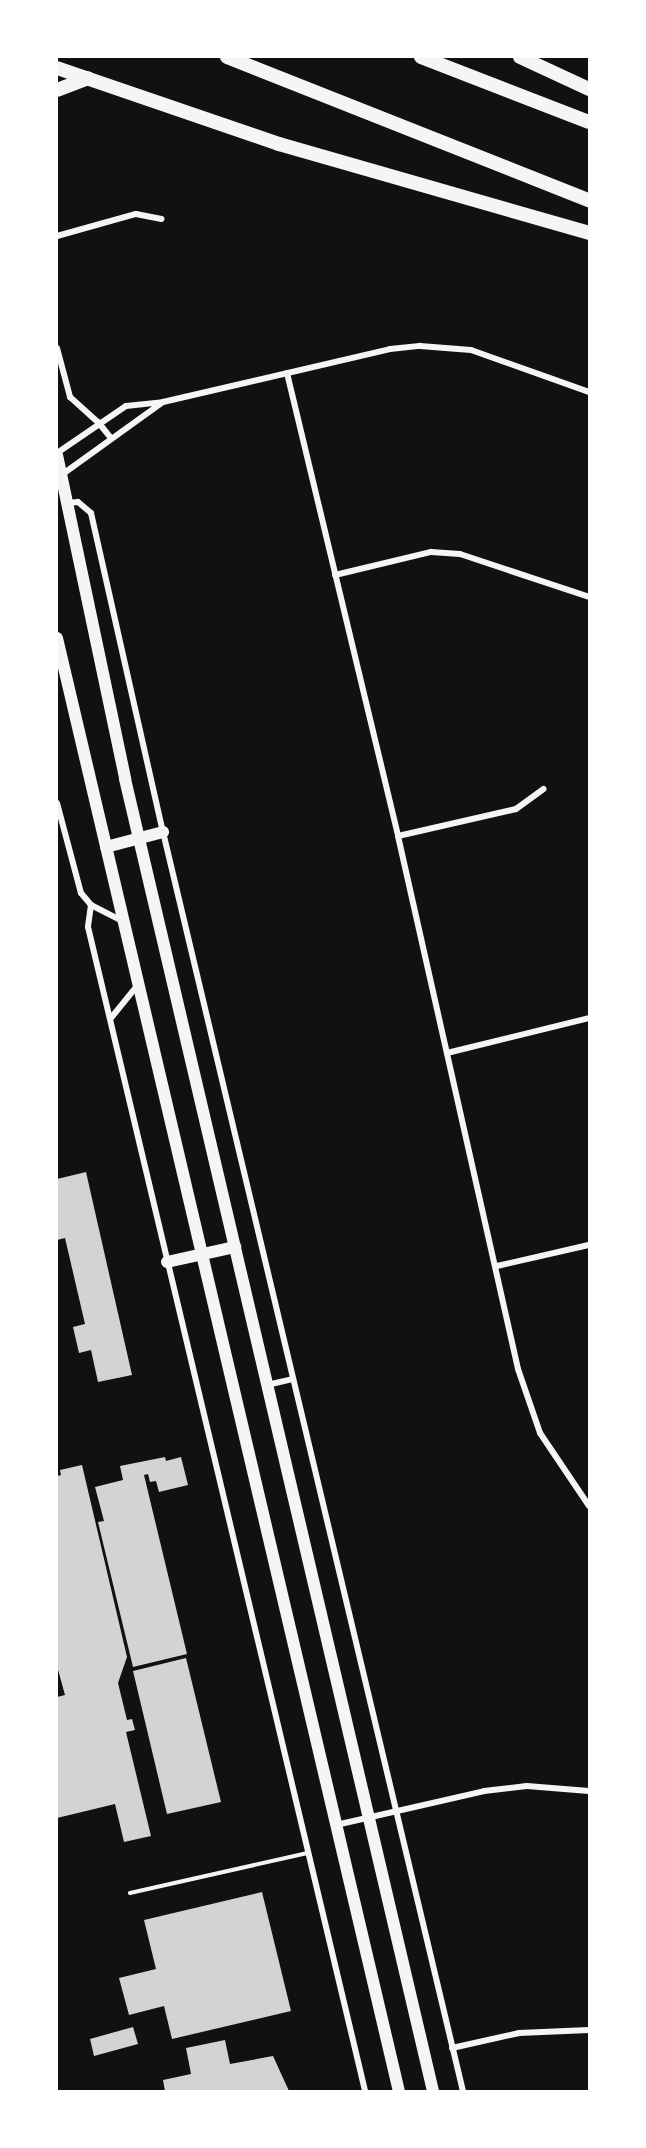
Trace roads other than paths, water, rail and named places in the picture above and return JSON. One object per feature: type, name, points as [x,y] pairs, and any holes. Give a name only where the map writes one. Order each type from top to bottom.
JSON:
[{"type":"highway","points":[[227,57],[589,200]]},
{"type":"highway","points":[[421,57],[589,122]]},
{"type":"highway","points":[[520,57],[589,89]]},
{"type":"highway","points":[[57,68],[279,144],[589,233]]},
{"type":"highway","points":[[57,90],[88,78]]},
{"type":"highway","points":[[57,454],[59,476],[68,503],[138,838],[433,2091]]},
{"type":"highway","points":[[57,638],[399,2091]]},
{"type":"highway","points":[[106,847],[163,832]]},
{"type":"highway","points":[[168,1262],[235,1247]]},
{"type":"street","points":[[57,236],[136,214],[162,219]]},
{"type":"street","points":[[57,454],[98,422],[126,406],[163,402],[390,349],[451,347],[489,355],[589,392]]},
{"type":"street","points":[[57,348],[70,397],[98,422],[111,438]]},
{"type":"street","points":[[287,373],[398,836],[497,1266],[518,1369],[540,1433],[589,1506]]},
{"type":"street","points":[[59,476],[163,402]]},
{"type":"street","points":[[68,503],[78,502],[91,513],[163,832],[394,1811],[463,2091]]},
{"type":"street","points":[[335,575],[431,552],[460,554],[589,597]]},
{"type":"street","points":[[398,836],[516,809],[544,789]]},
{"type":"street","points":[[57,803],[77,884],[92,905],[124,921]]},
{"type":"street","points":[[92,905],[88,927],[365,2091]]},
{"type":"street","points":[[111,1018],[139,984]]},
{"type":"street","points":[[447,1053],[589,1018]]},
{"type":"street","points":[[497,1266],[589,1245]]},
{"type":"street","points":[[267,1385],[292,1379]]},
{"type":"street","points":[[336,1825],[484,1791],[527,1786],[589,1791]]},
{"type":"street","points":[[452,2048],[519,2033],[589,2030]]},
{"type":"lane","points":[[130,1893],[308,1853]]}]
